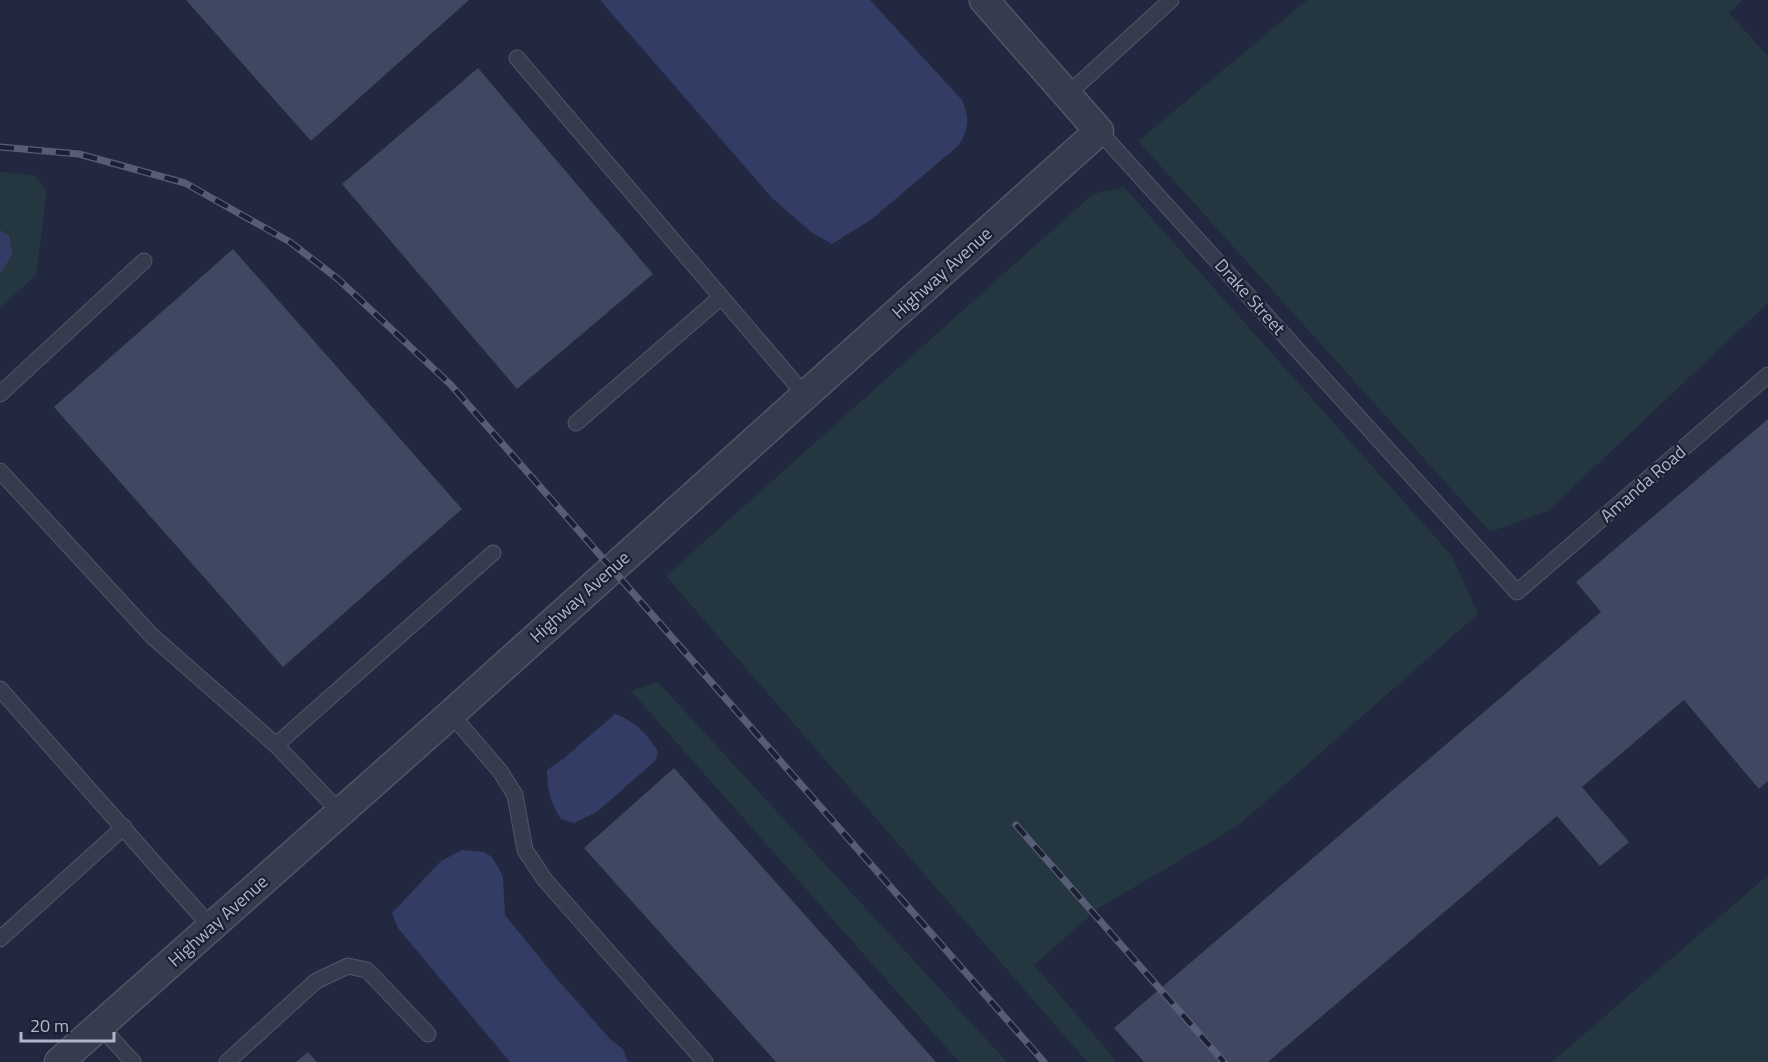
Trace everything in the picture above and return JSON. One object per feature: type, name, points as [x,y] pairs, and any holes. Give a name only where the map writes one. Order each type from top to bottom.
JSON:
[{"type":"street","name":"Drake Street","points":[[984,0],[1100,131]]},
{"type":"street","name":"Highway Avenue","points":[[59,1062],[451,714],[1100,131]]},
{"type":"lane","points":[[1067,95],[1171,0]]},
{"type":"lane","points":[[517,58],[805,395]]},
{"type":"lane","name":"Drake Street","points":[[1100,131],[1517,592]]},
{"type":"lane","points":[[0,394],[144,261]]},
{"type":"lane","points":[[576,423],[722,297]]},
{"type":"lane","name":"Amanda Road","points":[[1517,592],[1768,375]]},
{"type":"lane","points":[[0,471],[152,636],[276,745],[340,812]]},
{"type":"lane","points":[[276,745],[493,554]]},
{"type":"lane","points":[[0,689],[211,927]]},
{"type":"lane","points":[[451,714],[500,771],[515,795],[525,849],[545,880],[705,1062]]},
{"type":"lane","points":[[0,939],[124,827]]},
{"type":"lane","points":[[227,1062],[316,981],[348,966],[367,970],[428,1034]]},
{"type":"lane","points":[[99,1026],[133,1062]]},
{"type":"shaded area","points":[[1307,0],[1743,0],[1729,13],[1768,56],[1768,303],[1548,511],[1490,532],[1138,141]]},
{"type":"shaded area","points":[[0,172],[34,175],[47,190],[36,275],[0,308],[0,274],[13,254],[9,235],[0,230]]},
{"type":"shaded area","points":[[1124,187],[1452,556],[1478,614],[1239,825],[1099,908],[1034,965],[1117,1062],[1087,1062],[666,576],[1093,194]]},
{"type":"shaded area","points":[[658,682],[1007,1062],[959,1062],[631,691]]},
{"type":"shaded area","points":[[1768,875],[1768,1062],[1552,1062]]},
{"type":"water","points":[[600,0],[870,0],[962,100],[967,118],[965,133],[959,145],[872,219],[832,244],[811,232],[772,198]]},
{"type":"water","points":[[0,230],[9,235],[13,254],[0,274]]},
{"type":"water","points":[[615,714],[629,720],[644,733],[658,751],[656,760],[597,812],[574,823],[561,819],[550,796],[547,770]]},
{"type":"water","points":[[462,850],[484,852],[492,857],[503,876],[505,915],[557,979],[611,1040],[623,1049],[628,1062],[510,1062],[398,928],[392,913],[441,861]]},
{"type":"building","points":[[186,0],[469,0],[311,141]]},
{"type":"building","points":[[478,68],[653,274],[517,389],[342,184]]},
{"type":"building","points":[[233,249],[462,509],[283,667],[54,407]]},
{"type":"building","points":[[1768,419],[1768,781],[1759,789],[1684,700],[1582,787],[1629,842],[1600,866],[1557,816],[1268,1062],[1144,1062],[1114,1028],[1601,612],[1576,582]]},
{"type":"building","points":[[674,768],[936,1062],[776,1062],[584,848]]},
{"type":"building","points":[[308,1052],[317,1062],[296,1062]]},
{"type":"railway","points":[[0,147],[79,154],[185,183],[290,242],[338,279],[451,385],[1044,1062]]},
{"type":"railway","points":[[1016,825],[1224,1062]]}]
